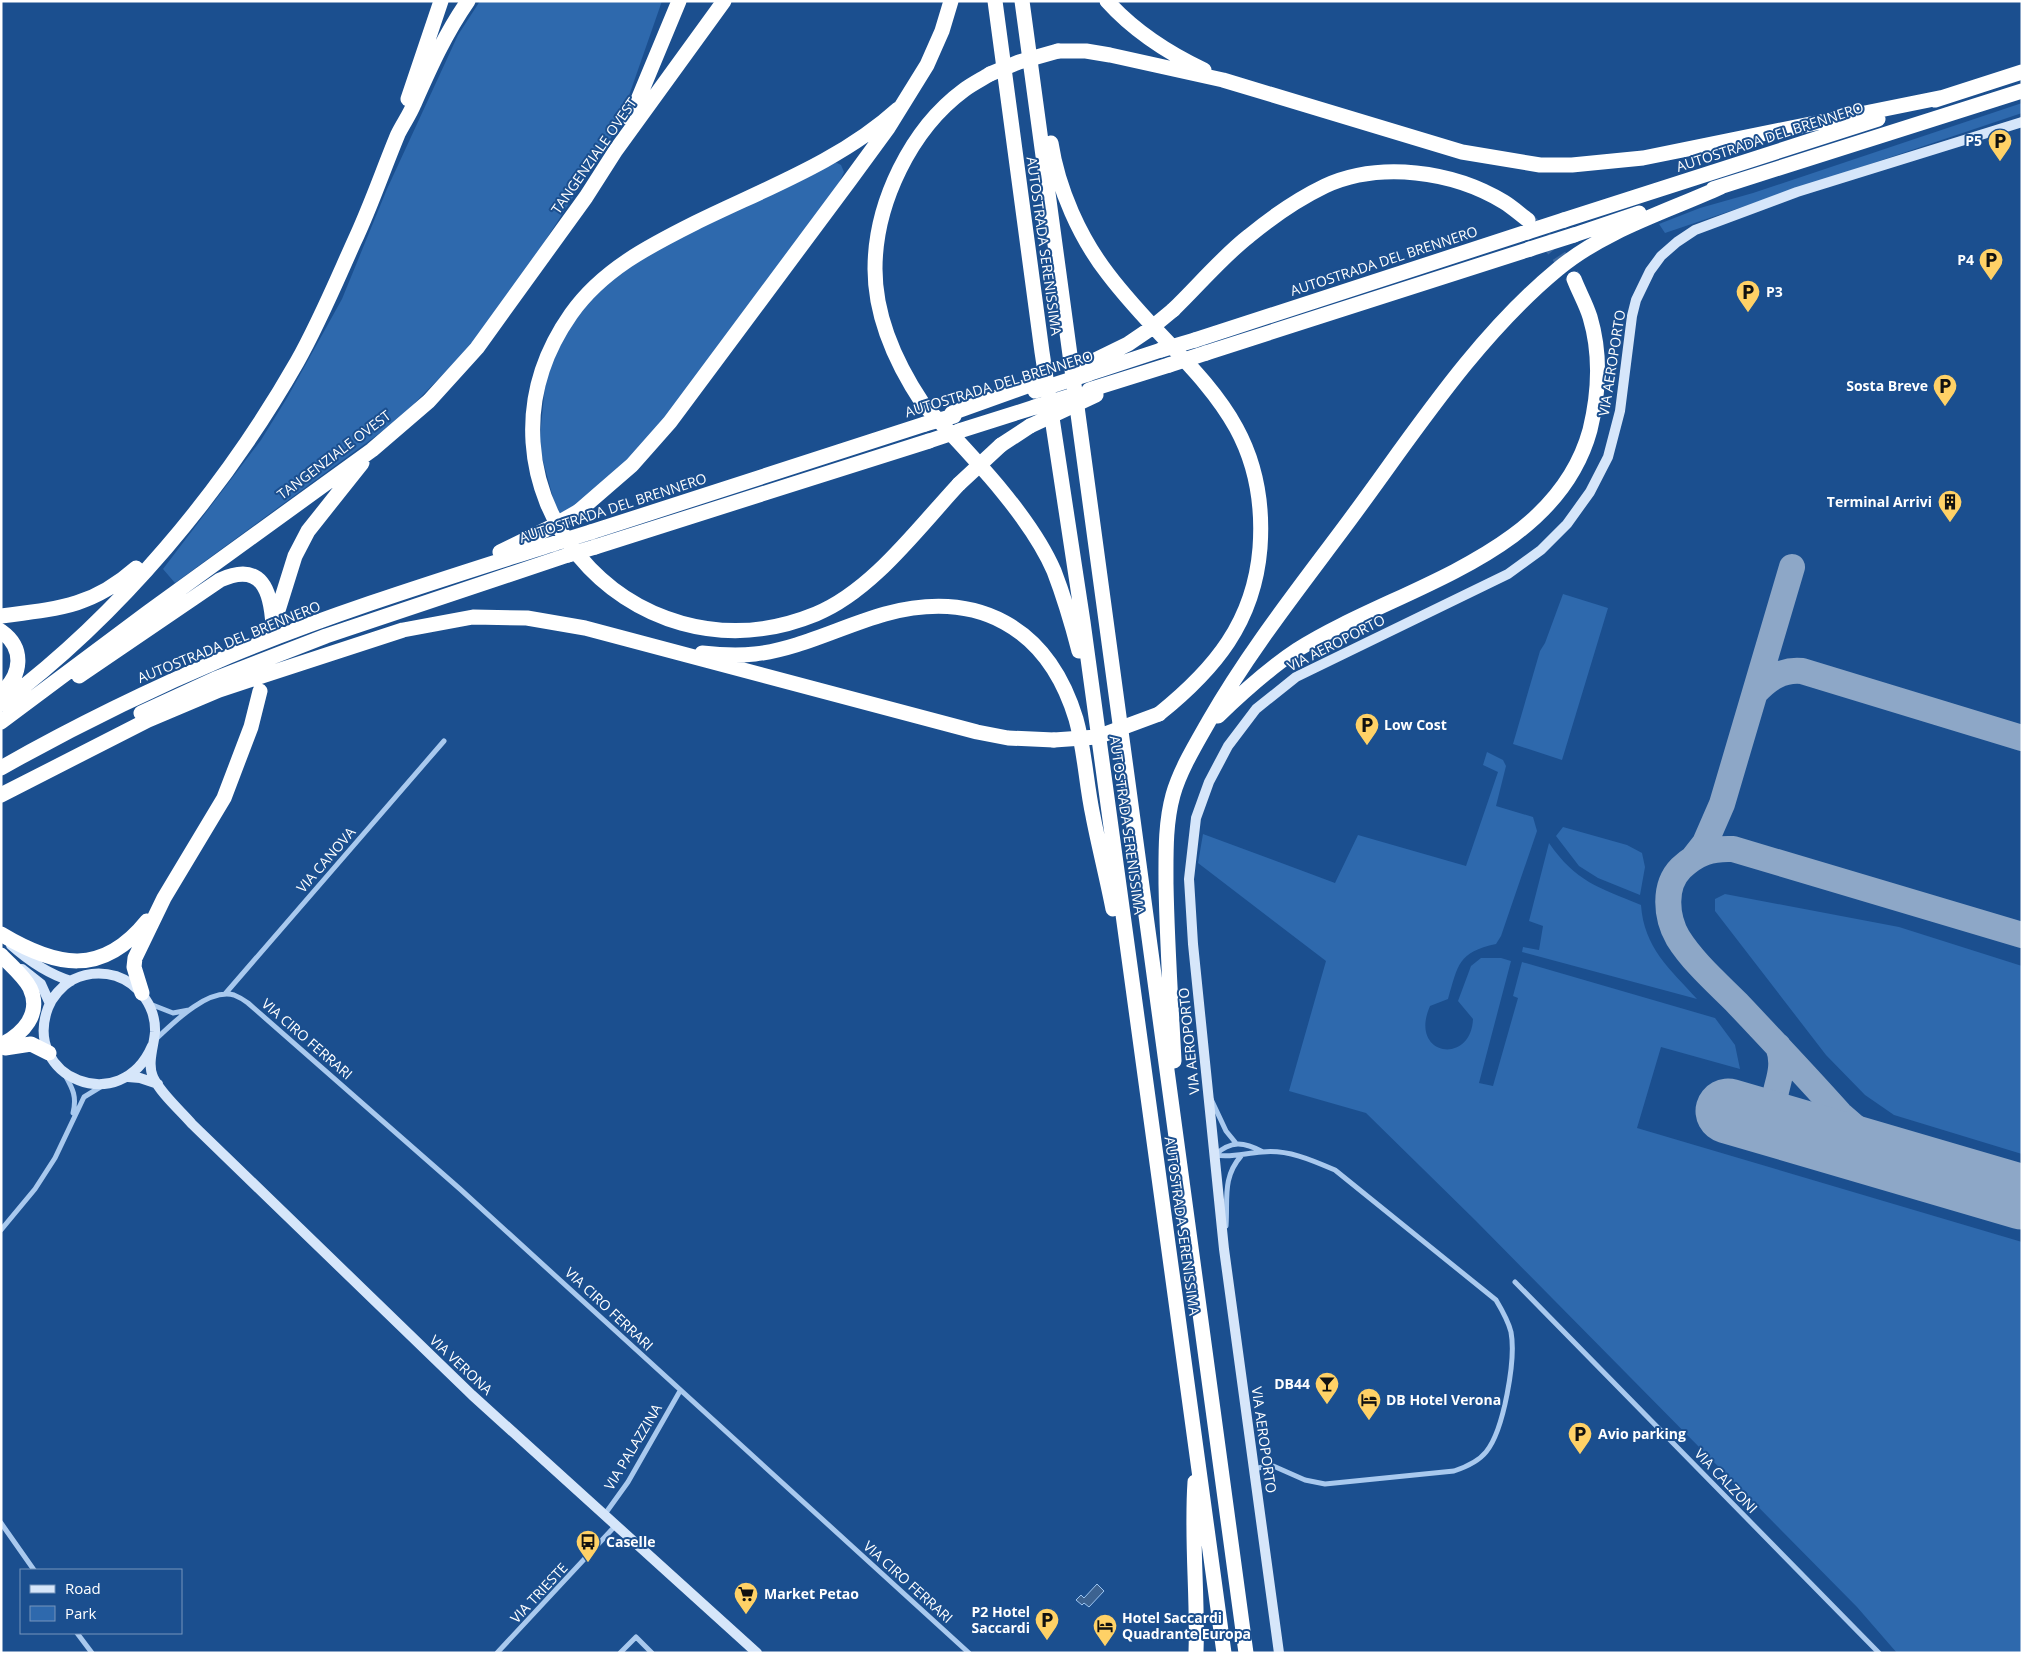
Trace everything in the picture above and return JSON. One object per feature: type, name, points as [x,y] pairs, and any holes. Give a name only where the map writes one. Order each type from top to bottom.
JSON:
[{"type":"highway","points":[[1,704],[29,684],[76,641],[186,524],[240,451],[297,362],[363,224],[399,132],[414,79],[441,1]]},
{"type":"highway","points":[[399,132],[413,107],[440,45],[468,1]]},
{"type":"highway","points":[[616,150],[652,72],[679,1]]},
{"type":"highway","name":"TANGENZIALE OVEST","points":[[1,724],[147,613],[372,450],[429,402],[477,348],[586,197],[616,150],[724,1]]},
{"type":"highway","points":[[437,582],[551,527],[579,510],[632,465],[685,403],[883,134],[936,49],[951,1]]},
{"type":"highway","name":"AUTOSTRADA SERENISSIMA","points":[[995,1],[1042,352],[1096,712],[1224,1653]]},
{"type":"highway","name":"AUTOSTRADA SERENISSIMA","points":[[1022,1],[1246,1653]]},
{"type":"highway","points":[[1,795],[148,720],[210,694],[272,671],[403,630],[474,617],[527,618],[586,628],[976,732],[1008,738],[1074,740],[1097,737],[1159,714],[1190,689],[1219,657],[1240,624],[1253,593],[1258,569],[1261,533],[1260,500],[1255,469],[1242,438],[1223,404],[1195,370],[1108,274],[1076,220],[1053,159],[1037,48],[1026,1]]},
{"type":"highway","points":[[1107,1],[1159,45],[1178,58],[1223,80]]},
{"type":"highway","points":[[1096,712],[1070,617],[1053,570],[1041,547],[1006,497],[923,404],[913,389],[893,348],[878,296],[875,269],[878,237],[893,184],[910,152],[926,128],[964,89],[990,74],[1019,62],[1058,51],[1086,51],[1110,54],[1223,80],[1462,152],[1540,164],[1572,165],[1643,158],[1944,97]]},
{"type":"highway","name":"AUTOSTRADA DEL BRENNERO","points":[[1,768],[82,724],[222,659],[310,625],[562,541],[892,435],[1086,369],[1195,340],[1527,226],[1564,220],[2022,72]]},
{"type":"highway","points":[[1,786],[154,706],[215,679],[326,636],[568,555],[959,431],[1092,393],[1169,364],[2022,91]]},
{"type":"highway","points":[[898,109],[867,135],[838,153],[661,239],[623,263],[596,285],[563,325],[545,363],[539,383],[534,419],[537,470],[549,508],[572,551],[600,580],[625,598],[671,620],[703,628],[731,630],[780,626],[819,613],[836,603],[866,580],[901,548],[959,484],[1001,445],[1030,426],[1092,393]]},
{"type":"highway","points":[[1086,369],[1150,328],[1173,310],[1248,237],[1286,209],[1326,186],[1365,174],[1410,172],[1461,182],[1504,202],[1527,226]]},
{"type":"highway","points":[[1180,1170],[1166,911],[1166,843],[1173,795],[1205,729],[1229,686],[1264,634],[1469,361],[1517,306],[1560,267],[1587,248],[1621,230],[1721,186]]},
{"type":"highway","points":[[1205,729],[1250,684],[1297,650],[1475,559],[1540,515],[1559,492],[1583,453],[1596,407],[1598,363],[1590,318],[1574,279]]},
{"type":"highway","points":[[1,724],[53,694],[228,576],[248,574],[263,583],[270,596],[274,626],[295,556],[308,531],[372,450]]},
{"type":"highway","points":[[1,616],[54,609],[80,603],[101,594],[119,582],[186,524]]},
{"type":"highway","points":[[666,650],[732,656],[757,654],[787,648],[884,615],[908,609],[944,606],[973,610],[990,616],[1009,625],[1034,642],[1053,667],[1070,704],[1079,731],[1093,817],[1143,1055]]},
{"type":"highway","points":[[1,631],[15,646],[19,660],[13,681],[1,693]]},
{"type":"highway","points":[[145,998],[134,967],[135,958],[164,898],[224,798],[251,727],[260,691]]},
{"type":"highway","points":[[1,935],[43,957],[64,961],[92,959],[122,946],[138,932],[164,898]]},
{"type":"highway","points":[[1,954],[29,987],[33,999],[30,1020],[24,1030],[16,1038],[1,1045]]},
{"type":"highway","points":[[1,1049],[31,1044],[49,1054]]},
{"type":"highway","points":[[1196,1652],[1198,1604],[1193,1502],[1197,1451]]},
{"type":"street","name":"VIA AEROPORTO","points":[[1279,1653],[1224,1250],[1189,879],[1196,818],[1209,782],[1228,746],[1256,709],[1296,677],[1508,574],[1541,550],[1567,524],[1590,492],[1608,457],[1620,411],[1632,316],[1636,300],[1650,270],[1661,256],[1678,242],[1695,230],[1745,210],[1969,136],[2022,122]]},
{"type":"street","name":"VIA CANOVA","points":[[226,994],[444,741]]},
{"type":"street","points":[[1,935],[42,969],[56,977],[71,981]]},
{"type":"street","points":[[1,954],[41,984],[50,1004]]},
{"type":"street","points":[[72,1121],[76,1099],[74,1092],[63,1072],[49,1054],[44,1028],[50,1004],[59,991],[71,981],[96,973],[109,974],[132,984],[145,998],[165,1012],[173,1013],[190,1010]]},
{"type":"street","points":[[128,1077],[147,1058],[153,1044],[190,1010],[213,997],[226,994]]},
{"type":"street","name":"VIA CIRO FERRARI","points":[[226,994],[235,996],[248,1003],[269,1019],[625,1338],[680,1391],[969,1653]]},
{"type":"street","points":[[145,998],[154,1022],[151,1070],[158,1085]]},
{"type":"street","points":[[63,1072],[85,1083],[104,1085]]},
{"type":"street","points":[[1,1230],[34,1190],[50,1166],[84,1097],[104,1085],[128,1077],[140,1078],[158,1085]]},
{"type":"street","name":"VIA VERONA","points":[[158,1085],[202,1134],[472,1395],[757,1653]]},
{"type":"street","points":[[1208,1095],[1219,1112],[1226,1131],[1235,1142]]},
{"type":"street","points":[[1214,1155],[1225,1146],[1235,1142],[1250,1145],[1263,1152]]},
{"type":"street","points":[[1214,1155],[1229,1157],[1263,1152],[1310,1159],[1335,1170],[1496,1300],[1510,1329],[1512,1361],[1505,1402],[1488,1450],[1466,1467],[1454,1471],[1325,1484],[1305,1480],[1290,1471],[1271,1465],[1254,1469]]},
{"type":"street","points":[[1224,1250],[1228,1200],[1227,1181],[1232,1167],[1242,1156]]},
{"type":"street","name":"VIA CALZONI","points":[[1516,1282],[1879,1653]]},
{"type":"street","name":"VIA PALAZZINA","points":[[605,1514],[628,1482],[680,1391]]},
{"type":"street","points":[[1,1523],[33,1569]]},
{"type":"street","name":"VIA TRIESTE","points":[[498,1653],[617,1525]]},
{"type":"street","points":[[79,1634],[92,1653]]},
{"type":"street","points":[[620,1653],[636,1637],[652,1653]]},
{"type":"green space","points":[[480,1],[662,1],[618,127],[513,291],[472,345],[399,419],[175,583],[163,569],[261,440],[287,398],[342,299],[387,189],[458,35]]},
{"type":"green space","points":[[2022,103],[2022,113],[1665,233],[1659,224],[1700,208],[1753,193]]},
{"type":"green space","points":[[835,162],[841,165],[844,172],[839,183],[669,417],[597,491],[558,516],[539,446],[546,376],[564,334],[603,285],[645,255]]},
{"type":"green space","points":[[1563,594],[1608,608],[1562,760],[1513,744],[1540,651],[1545,643]]},
{"type":"green space","points":[[1487,752],[1503,760],[1506,766],[1496,806],[1533,817],[1537,831],[1501,936],[1496,944],[1483,947],[1467,956],[1454,977],[1448,999],[1430,1006],[1425,1023],[1427,1036],[1433,1044],[1442,1049],[1453,1049],[1462,1044],[1470,1034],[1473,1019],[1458,1001],[1471,966],[1481,958],[1501,958],[1511,961],[1479,1083],[1493,1086],[1518,998],[1513,996],[1522,962],[1715,1018],[1735,1045],[1740,1069],[1661,1047],[1637,1128],[2022,1242],[2022,1653],[1897,1653],[1857,1607],[1475,1220],[1366,1113],[1289,1091],[1326,961],[1198,863],[1203,834],[1335,883],[1358,835],[1466,866],[1498,772],[1483,765]]},
{"type":"green space","points":[[1563,827],[1627,845],[1642,853],[1645,867],[1640,895],[1598,878],[1579,866],[1556,836]]},
{"type":"green space","points":[[1549,843],[1569,867],[1589,882],[1641,905],[1647,934],[1653,946],[1668,967],[1697,999],[1522,952],[1523,947],[1539,950],[1543,926],[1529,921]]},
{"type":"green space","points":[[1725,894],[1899,927],[2022,966],[2022,1154],[1894,1115],[1865,1095],[1826,1055],[1715,911],[1715,899]]},
{"type":"shaded area","points":[[1097,1584],[1104,1591],[1089,1607],[1084,1603],[1082,1605],[1076,1600],[1081,1595],[1084,1598]]},
{"type":"taxiway","points":[[1694,857],[1705,843],[1722,804],[1792,567]]},
{"type":"taxiway","points":[[1755,693],[1765,683],[1782,673],[1802,671],[2022,738]]},
{"type":"taxiway","points":[[1908,1163],[1863,1134],[1840,1114],[1691,955],[1678,938],[1671,921],[1668,902],[1671,884],[1675,875],[1687,863],[1705,852],[1718,849],[1733,849],[2022,935]]},
{"type":"taxiway","points":[[1778,1046],[1781,1070],[1776,1091],[1776,1110],[1781,1119],[1792,1129]]},
{"type":"runway","points":[[1728,1111],[2022,1197]]},
{"type":"tunnel","points":[[1529,221],[1557,253],[1574,279]]},
{"type":"place","name":"P5","points":[[2000,162]]},
{"type":"place","name":"P4","points":[[1991,281]]},
{"type":"place","name":"P3","points":[[1748,313]]},
{"type":"place","name":"Sosta Breve","points":[[1945,407]]},
{"type":"place","name":"Terminal Arrivi","points":[[1950,523]]},
{"type":"place","name":"Low Cost","points":[[1367,746]]},
{"type":"place","name":"DB44","points":[[1327,1405]]},
{"type":"place","name":"DB Hotel Verona","points":[[1369,1421]]},
{"type":"place","name":"Avio parking","points":[[1580,1455]]},
{"type":"place","name":"Caselle","points":[[588,1563]]},
{"type":"place","name":"Market Petao","points":[[746,1615]]},
{"type":"place","name":"P2 Hotel Saccardi","points":[[1047,1641]]},
{"type":"place","name":"Hotel Saccardi Quadrante Europa","points":[[1105,1647]]}]
